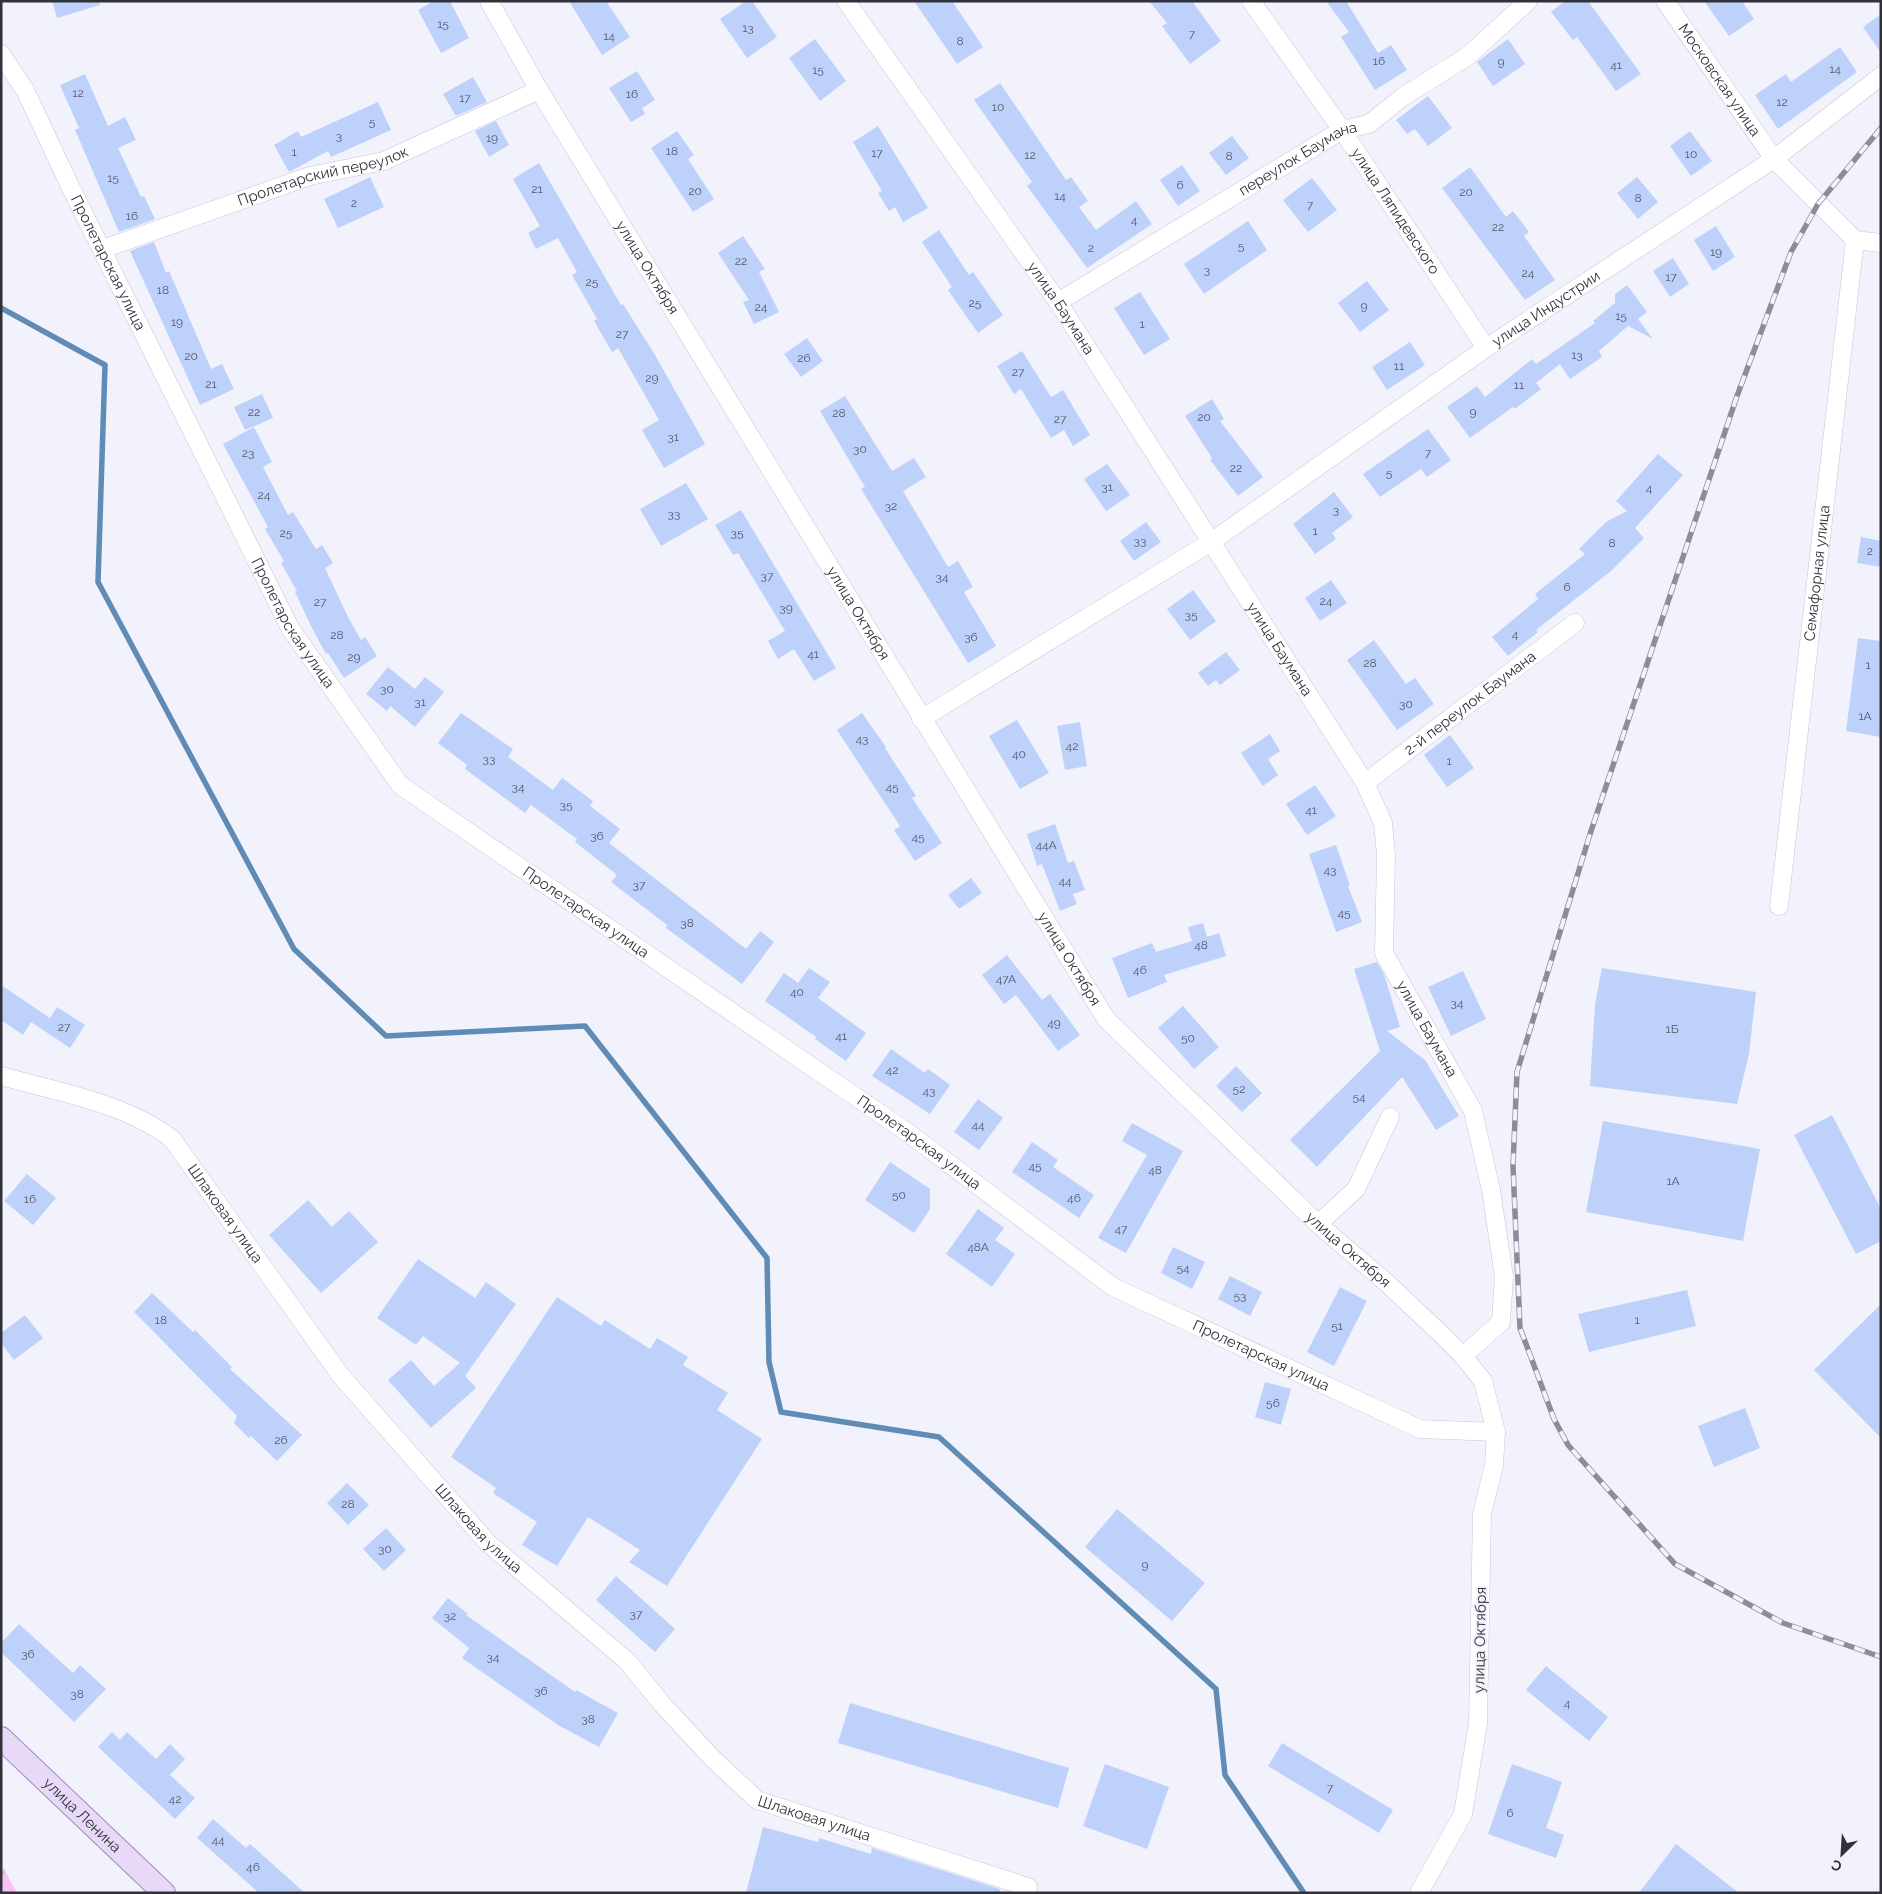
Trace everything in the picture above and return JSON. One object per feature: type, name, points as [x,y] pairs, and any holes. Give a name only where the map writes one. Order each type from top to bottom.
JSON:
[{"type":"main road","name":"улица Ленина","points":[[1,1738],[164,1893]]},
{"type":"street","name":"улица Октября","points":[[489,1],[539,90],[921,719],[1106,1019],[1318,1224],[1389,1285],[1463,1356],[1482,1382],[1496,1432],[1494,1465],[1482,1514],[1478,1723],[1463,1814],[1423,1887]]},
{"type":"street","name":"улица Баумана","points":[[846,1],[1058,302],[1365,783],[1383,823],[1386,856],[1384,953],[1474,1111],[1491,1190],[1504,1277],[1501,1322],[1463,1356]]},
{"type":"street","name":"улица Ляпидевского","points":[[1251,1],[1342,130],[1486,348]]},
{"type":"street","name":"переулок Баумана","points":[[1058,302],[1342,130],[1370,124],[1404,96],[1468,56],[1528,1]]},
{"type":"street","name":"Московская улица","points":[[1665,1],[1774,160]]},
{"type":"street","name":"Пролетарская улица","points":[[1,54],[25,90],[69,184],[290,628],[400,785],[907,1132],[1113,1287],[1420,1429],[1496,1432]]},
{"type":"street","name":"улица Индустрии","points":[[921,719],[1211,542],[1486,348],[1774,160],[1881,76]]},
{"type":"street","name":"Пролетарский переулок","points":[[103,249],[310,176],[384,161],[539,90]]},
{"type":"street","points":[[1774,160],[1855,240],[1881,243]]},
{"type":"street","name":"Семафорная улица","points":[[1778,906],[1855,240]]},
{"type":"street","name":"2-й переулок Баумана","points":[[1365,783],[1575,623]]},
{"type":"street","name":"Шлаковая улица","points":[[1,1076],[128,1113],[152,1124],[172,1139],[341,1376],[488,1543],[626,1661],[681,1724],[757,1800],[1028,1887],[1026,1893]]},
{"type":"street","points":[[1318,1224],[1356,1189],[1390,1117]]},
{"type":"green space","points":[[1,1867],[4,1869],[17,1893],[1,1893]]},
{"type":"building","points":[[52,1],[99,1],[100,5],[57,18]]},
{"type":"building","points":[[434,1],[450,1],[469,38],[441,53],[418,10]]},
{"type":"building","points":[[569,1],[606,1],[630,37],[602,55]]},
{"type":"building","points":[[746,1],[752,1],[777,37],[747,58],[720,19]]},
{"type":"building","points":[[914,1],[952,1],[983,47],[957,64]]},
{"type":"building","points":[[1149,1],[1192,1],[1221,41],[1190,64],[1162,26],[1167,23]]},
{"type":"building","points":[[1326,1],[1346,1],[1378,53],[1391,45],[1407,70],[1375,90],[1341,37],[1349,32]]},
{"type":"building","points":[[1565,1],[1588,1],[1641,74],[1616,91],[1577,37],[1573,40],[1551,12]]},
{"type":"building","points":[[1704,1],[1742,1],[1754,19],[1729,36]]},
{"type":"building","points":[[1881,14],[1881,53],[1863,27]]},
{"type":"building","points":[[815,39],[846,81],[820,101],[789,58]]},
{"type":"building","points":[[1508,39],[1525,64],[1493,86],[1477,62]]},
{"type":"building","points":[[1840,47],[1857,72],[1778,129],[1755,95],[1786,74],[1791,82]]},
{"type":"building","points":[[637,71],[655,100],[642,108],[645,114],[631,122],[609,88]]},
{"type":"building","points":[[85,74],[108,126],[125,117],[136,140],[118,148],[141,197],[144,196],[155,219],[119,232],[75,130],[79,128],[60,85]]},
{"type":"building","points":[[473,77],[487,102],[456,116],[443,94]]},
{"type":"building","points":[[1000,83],[1066,180],[1071,177],[1088,201],[1079,207],[1096,230],[1136,201],[1152,224],[1087,268],[1027,186],[1032,182],[974,100]]},
{"type":"building","points":[[1428,96],[1452,128],[1428,146],[1415,129],[1407,134],[1396,120]]},
{"type":"building","points":[[378,102],[391,130],[331,157],[328,151],[289,172],[274,145],[298,131],[301,137]]},
{"type":"building","points":[[496,121],[509,145],[489,157],[475,131]]},
{"type":"building","points":[[878,126],[928,208],[903,222],[895,207],[889,211],[878,193],[882,191],[853,142]]},
{"type":"building","points":[[677,131],[694,155],[688,159],[714,199],[693,212],[651,148]]},
{"type":"building","points":[[1690,131],[1712,161],[1691,176],[1670,146]]},
{"type":"building","points":[[1232,136],[1249,158],[1226,175],[1209,153]]},
{"type":"building","points":[[539,163],[621,305],[623,304],[655,355],[705,444],[664,468],[642,430],[659,420],[618,348],[612,352],[594,321],[597,319],[572,275],[577,272],[558,238],[536,249],[528,233],[540,226],[513,179]]},
{"type":"building","points":[[1182,165],[1200,191],[1178,206],[1160,180]]},
{"type":"building","points":[[1470,167],[1506,217],[1513,211],[1529,232],[1524,236],[1555,280],[1525,300],[1442,188]]},
{"type":"building","points":[[370,177],[384,207],[338,228],[324,199]]},
{"type":"building","points":[[1637,177],[1658,202],[1638,219],[1617,193]]},
{"type":"building","points":[[1312,178],[1337,210],[1308,232],[1283,200]]},
{"type":"building","points":[[1248,221],[1267,250],[1204,294],[1184,264]]},
{"type":"building","points":[[1716,226],[1735,257],[1713,271],[1694,240]]},
{"type":"building","points":[[939,230],[969,275],[973,272],[1003,315],[978,333],[948,290],[952,287],[922,242]]},
{"type":"building","points":[[743,236],[765,269],[759,272],[779,312],[754,324],[743,302],[749,300],[718,253]]},
{"type":"building","points":[[154,242],[166,273],[169,271],[211,369],[222,364],[234,389],[200,405],[130,251]]},
{"type":"building","points":[[1673,258],[1689,284],[1670,297],[1653,271]]},
{"type":"building","points":[[1367,281],[1389,310],[1360,332],[1338,303]]},
{"type":"building","points":[[1627,285],[1647,312],[1638,319],[1653,339],[1628,326],[1599,351],[1602,357],[1570,379],[1560,364],[1536,383],[1541,389],[1515,409],[1513,407],[1470,438],[1447,407],[1477,386],[1485,397],[1532,359],[1536,364],[1595,323],[1593,321],[1615,303],[1615,294]]},
{"type":"building","points":[[1140,292],[1170,339],[1144,355],[1114,308]]},
{"type":"building","points":[[807,338],[823,361],[801,377],[784,354]]},
{"type":"building","points":[[1410,342],[1425,365],[1387,390],[1372,367]]},
{"type":"building","points":[[1022,351],[1051,397],[1063,390],[1090,435],[1073,446],[1064,430],[1051,438],[1021,389],[1014,394],[997,366]]},
{"type":"building","points":[[262,394],[273,418],[245,430],[234,407]]},
{"type":"building","points":[[845,396],[892,471],[914,458],[926,477],[903,491],[948,567],[958,561],[973,587],[964,592],[996,646],[968,663],[861,489],[865,487],[820,411]]},
{"type":"building","points":[[1212,399],[1224,419],[1220,421],[1263,477],[1238,496],[1210,460],[1212,458],[1185,416]]},
{"type":"building","points":[[254,427],[272,462],[263,467],[288,515],[293,512],[316,549],[322,545],[333,563],[325,568],[348,617],[361,640],[365,637],[377,656],[344,678],[328,653],[326,654],[312,628],[295,592],[297,591],[281,563],[284,561],[265,529],[268,527],[223,444]]},
{"type":"building","points":[[1428,429],[1451,460],[1427,477],[1421,469],[1380,497],[1363,474]]},
{"type":"building","points":[[1658,454],[1683,475],[1635,528],[1644,538],[1611,571],[1536,630],[1538,632],[1508,656],[1492,637],[1538,599],[1535,594],[1585,554],[1579,549],[1606,522],[1627,511],[1616,501]]},
{"type":"building","points":[[1107,464],[1130,495],[1106,511],[1084,479]]},
{"type":"building","points":[[686,483],[708,519],[661,546],[640,509]]},
{"type":"building","points":[[1334,492],[1353,517],[1332,533],[1336,539],[1315,554],[1293,524]]},
{"type":"building","points":[[741,510],[836,668],[814,681],[794,649],[778,659],[768,641],[785,631],[738,553],[733,555],[715,525]]},
{"type":"building","points":[[1146,522],[1161,542],[1134,561],[1120,541]]},
{"type":"building","points":[[1861,537],[1881,541],[1881,567],[1857,563]]},
{"type":"building","points":[[1331,580],[1347,603],[1320,621],[1305,598]]},
{"type":"building","points":[[1193,590],[1216,621],[1190,640],[1167,609]]},
{"type":"building","points":[[1858,638],[1881,641],[1881,737],[1846,731]]},
{"type":"building","points":[[1374,640],[1406,684],[1415,678],[1434,704],[1397,730],[1347,660]]},
{"type":"building","points":[[1226,652],[1240,670],[1220,685],[1216,680],[1208,686],[1198,673]]},
{"type":"building","points":[[388,667],[415,689],[425,677],[444,692],[415,727],[390,706],[387,711],[366,694]]},
{"type":"building","points":[[461,713],[513,749],[508,757],[553,790],[562,778],[593,801],[590,806],[620,829],[609,843],[746,949],[760,931],[774,942],[742,984],[666,928],[667,925],[611,882],[617,875],[575,842],[577,839],[531,805],[525,813],[465,769],[467,765],[438,743]]},
{"type":"building","points":[[862,713],[886,747],[916,796],[912,798],[942,843],[915,861],[894,830],[900,826],[837,730]]},
{"type":"building","points":[[1017,720],[1049,773],[1020,789],[989,736]]},
{"type":"building","points":[[1080,722],[1087,766],[1065,770],[1057,726]]},
{"type":"building","points":[[1270,734],[1280,751],[1268,759],[1278,775],[1263,786],[1241,753]]},
{"type":"building","points":[[1450,735],[1474,768],[1447,787],[1424,755]]},
{"type":"building","points":[[1315,785],[1336,816],[1307,835],[1286,804]]},
{"type":"building","points":[[1055,824],[1068,863],[1074,861],[1085,890],[1073,894],[1077,904],[1060,911],[1042,864],[1037,866],[1027,834]]},
{"type":"building","points":[[1336,845],[1350,886],[1348,886],[1362,922],[1336,932],[1309,854]]},
{"type":"building","points":[[971,878],[982,893],[959,909],[948,895]]},
{"type":"building","points":[[1203,923],[1207,937],[1219,933],[1226,956],[1164,975],[1167,982],[1128,998],[1112,958],[1152,943],[1156,952],[1192,941],[1188,927]]},
{"type":"building","points":[[1007,955],[1042,1000],[1050,994],[1080,1035],[1058,1051],[1016,995],[1004,1004],[982,975]]},
{"type":"building","points":[[1377,962],[1384,974],[1400,1027],[1387,1031],[1425,1060],[1459,1116],[1436,1130],[1402,1077],[1317,1167],[1290,1140],[1380,1051],[1354,969]]},
{"type":"building","points":[[809,968],[830,982],[818,998],[866,1033],[846,1061],[765,1001],[784,973],[798,983]]},
{"type":"building","points":[[1602,968],[1756,992],[1749,1054],[1737,1104],[1590,1086],[1595,1004]]},
{"type":"building","points":[[1463,971],[1486,1019],[1451,1036],[1428,987]]},
{"type":"building","points":[[1,985],[50,1018],[57,1007],[85,1025],[70,1048],[31,1022],[23,1035],[1,1020]]},
{"type":"building","points":[[1183,1006],[1219,1047],[1194,1069],[1158,1028]]},
{"type":"building","points":[[891,1049],[925,1073],[928,1069],[950,1085],[930,1114],[872,1076]]},
{"type":"building","points":[[1236,1066],[1262,1093],[1242,1112],[1216,1086]]},
{"type":"building","points":[[978,1099],[1003,1118],[979,1150],[954,1132]]},
{"type":"building","points":[[1832,1115],[1881,1209],[1881,1241],[1856,1254],[1794,1135]]},
{"type":"building","points":[[1603,1121],[1760,1149],[1743,1241],[1586,1212]]},
{"type":"building","points":[[1132,1123],[1183,1151],[1126,1253],[1098,1238],[1147,1155],[1122,1141]]},
{"type":"building","points":[[1032,1142],[1058,1160],[1053,1167],[1094,1195],[1079,1218],[1012,1172]]},
{"type":"building","points":[[890,1162],[930,1189],[930,1209],[914,1233],[865,1200]]},
{"type":"building","points":[[27,1174],[56,1198],[33,1225],[4,1201]]},
{"type":"building","points":[[308,1200],[332,1227],[349,1211],[378,1242],[321,1293],[269,1235]]},
{"type":"building","points":[[978,1209],[1004,1228],[995,1240],[1015,1254],[992,1287],[946,1254]]},
{"type":"building","points":[[1173,1247],[1205,1262],[1192,1289],[1161,1273]]},
{"type":"building","points":[[418,1259],[475,1298],[486,1282],[516,1304],[465,1376],[476,1388],[431,1428],[388,1380],[411,1360],[434,1386],[460,1363],[423,1336],[416,1345],[377,1318]]},
{"type":"building","points":[[1230,1276],[1262,1292],[1250,1316],[1218,1299]]},
{"type":"building","points":[[1340,1287],[1367,1301],[1334,1366],[1307,1352]]},
{"type":"building","points":[[1687,1290],[1696,1326],[1589,1352],[1578,1314]]},
{"type":"building","points":[[152,1293],[193,1332],[195,1330],[232,1367],[230,1369],[302,1435],[277,1461],[251,1436],[249,1438],[234,1423],[237,1416],[134,1312]]},
{"type":"building","points":[[557,1297],[601,1326],[605,1320],[650,1349],[657,1338],[688,1357],[683,1365],[728,1393],[717,1410],[762,1439],[667,1586],[629,1562],[640,1550],[588,1517],[557,1566],[522,1545],[537,1522],[493,1493],[496,1488],[451,1457]]},
{"type":"building","points":[[1881,1304],[1881,1438],[1814,1370]]},
{"type":"building","points":[[25,1315],[43,1338],[14,1360],[1,1343],[1,1333]]},
{"type":"building","points":[[1265,1382],[1291,1389],[1281,1425],[1255,1417]]},
{"type":"building","points":[[1745,1408],[1760,1448],[1714,1467],[1698,1426]]},
{"type":"building","points":[[347,1483],[369,1505],[348,1525],[327,1503]]},
{"type":"building","points":[[1117,1509],[1205,1583],[1172,1621],[1085,1547]]},
{"type":"building","points":[[386,1528],[406,1550],[384,1571],[363,1549]]},
{"type":"building","points":[[616,1576],[675,1629],[655,1652],[596,1600]]},
{"type":"building","points":[[448,1598],[468,1614],[466,1615],[575,1692],[576,1690],[618,1713],[599,1747],[558,1725],[462,1658],[469,1648],[432,1618]]},
{"type":"building","points":[[19,1624],[73,1673],[80,1665],[106,1689],[74,1722],[1,1652],[1,1643]]},
{"type":"building","points":[[1546,1666],[1608,1717],[1589,1741],[1526,1690]]},
{"type":"building","points":[[850,1703],[1069,1768],[1058,1808],[838,1743]]},
{"type":"building","points":[[112,1732],[120,1740],[127,1732],[156,1759],[170,1744],[185,1759],[170,1775],[195,1798],[175,1819],[98,1747]]},
{"type":"building","points":[[1282,1743],[1393,1810],[1379,1833],[1268,1766]]},
{"type":"building","points":[[1105,1764],[1169,1787],[1147,1849],[1083,1826]]},
{"type":"building","points":[[1512,1764],[1562,1782],[1546,1828],[1564,1835],[1556,1858],[1488,1834]]},
{"type":"building","points":[[213,1819],[246,1848],[250,1844],[305,1893],[259,1893],[197,1838]]},
{"type":"building","points":[[763,1827],[818,1842],[819,1838],[871,1854],[872,1848],[1000,1889],[1000,1893],[746,1893]]},
{"type":"building","points":[[1676,1844],[1739,1893],[1639,1893]]},
{"type":"waterway","points":[[1,308],[105,365],[98,582],[294,949],[386,1036],[585,1026],[767,1258],[769,1362],[781,1412],[939,1437],[1216,1689],[1225,1775],[1304,1893]]},
{"type":"railway","points":[[1881,128],[1818,204],[1791,252],[1737,396],[1591,831],[1517,1072],[1513,1166],[1520,1328],[1554,1419],[1568,1445],[1675,1564],[1783,1623],[1881,1657]]}]
